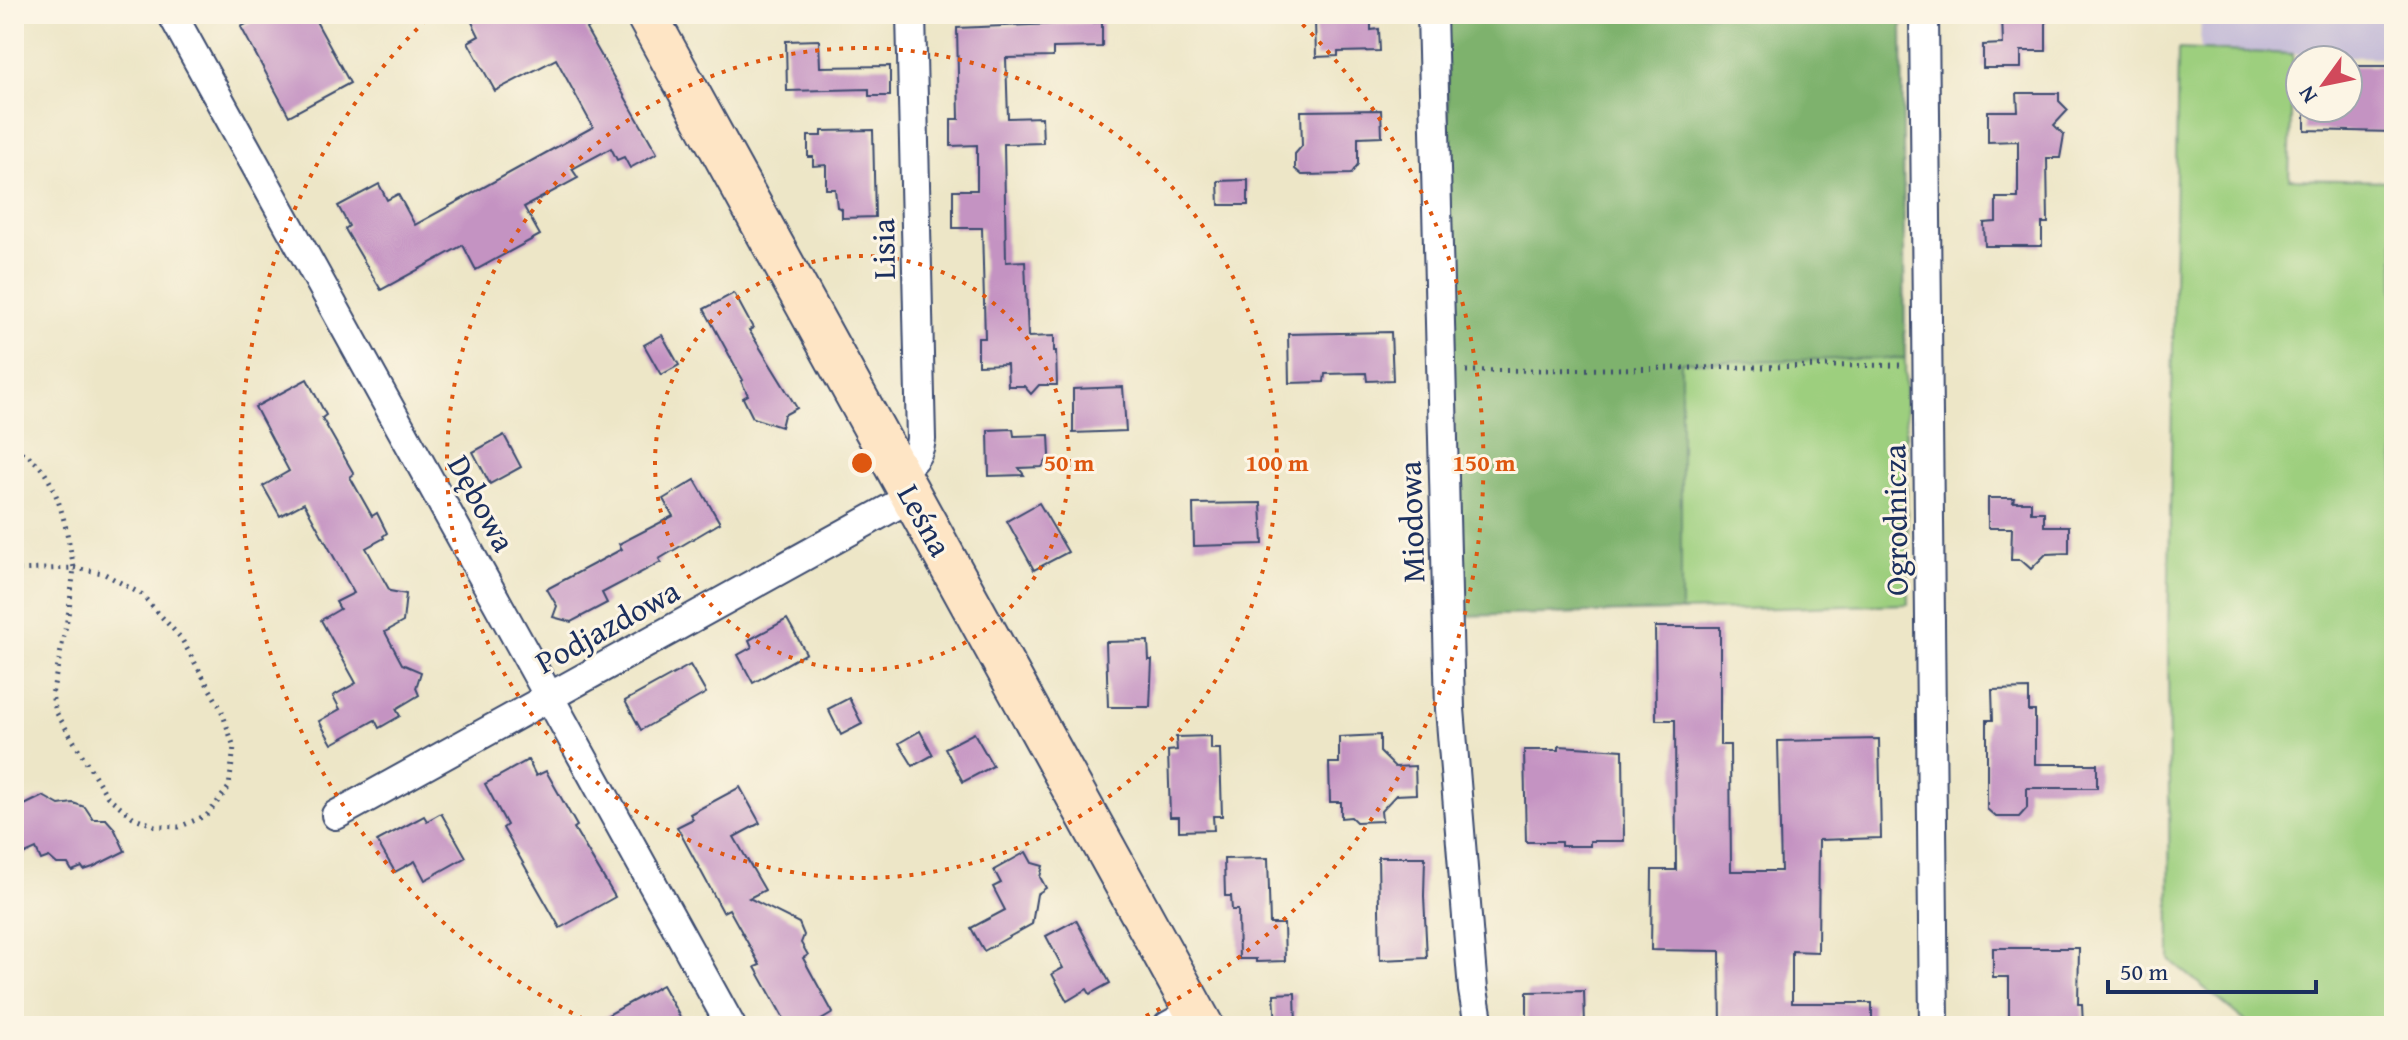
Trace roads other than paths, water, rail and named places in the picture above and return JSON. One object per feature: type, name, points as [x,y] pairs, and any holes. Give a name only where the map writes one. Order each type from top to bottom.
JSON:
[{"type":"street","name":"Dębowa","points":[[172,14],[731,1026]]},
{"type":"street","name":"Leśna","points":[[646,14],[904,484],[1189,1021]]},
{"type":"street","name":"Lisia","points":[[904,484],[911,463],[919,452],[921,439],[911,14]]},
{"type":"street","name":"Miodowa","points":[[1432,14],[1450,709],[1473,990],[1479,1026]]},
{"type":"street","name":"Ogrodnicza","points":[[1924,14],[1934,1026]]},
{"type":"street","name":"Podjazdowa","points":[[336,815],[550,696],[904,484]]}]
